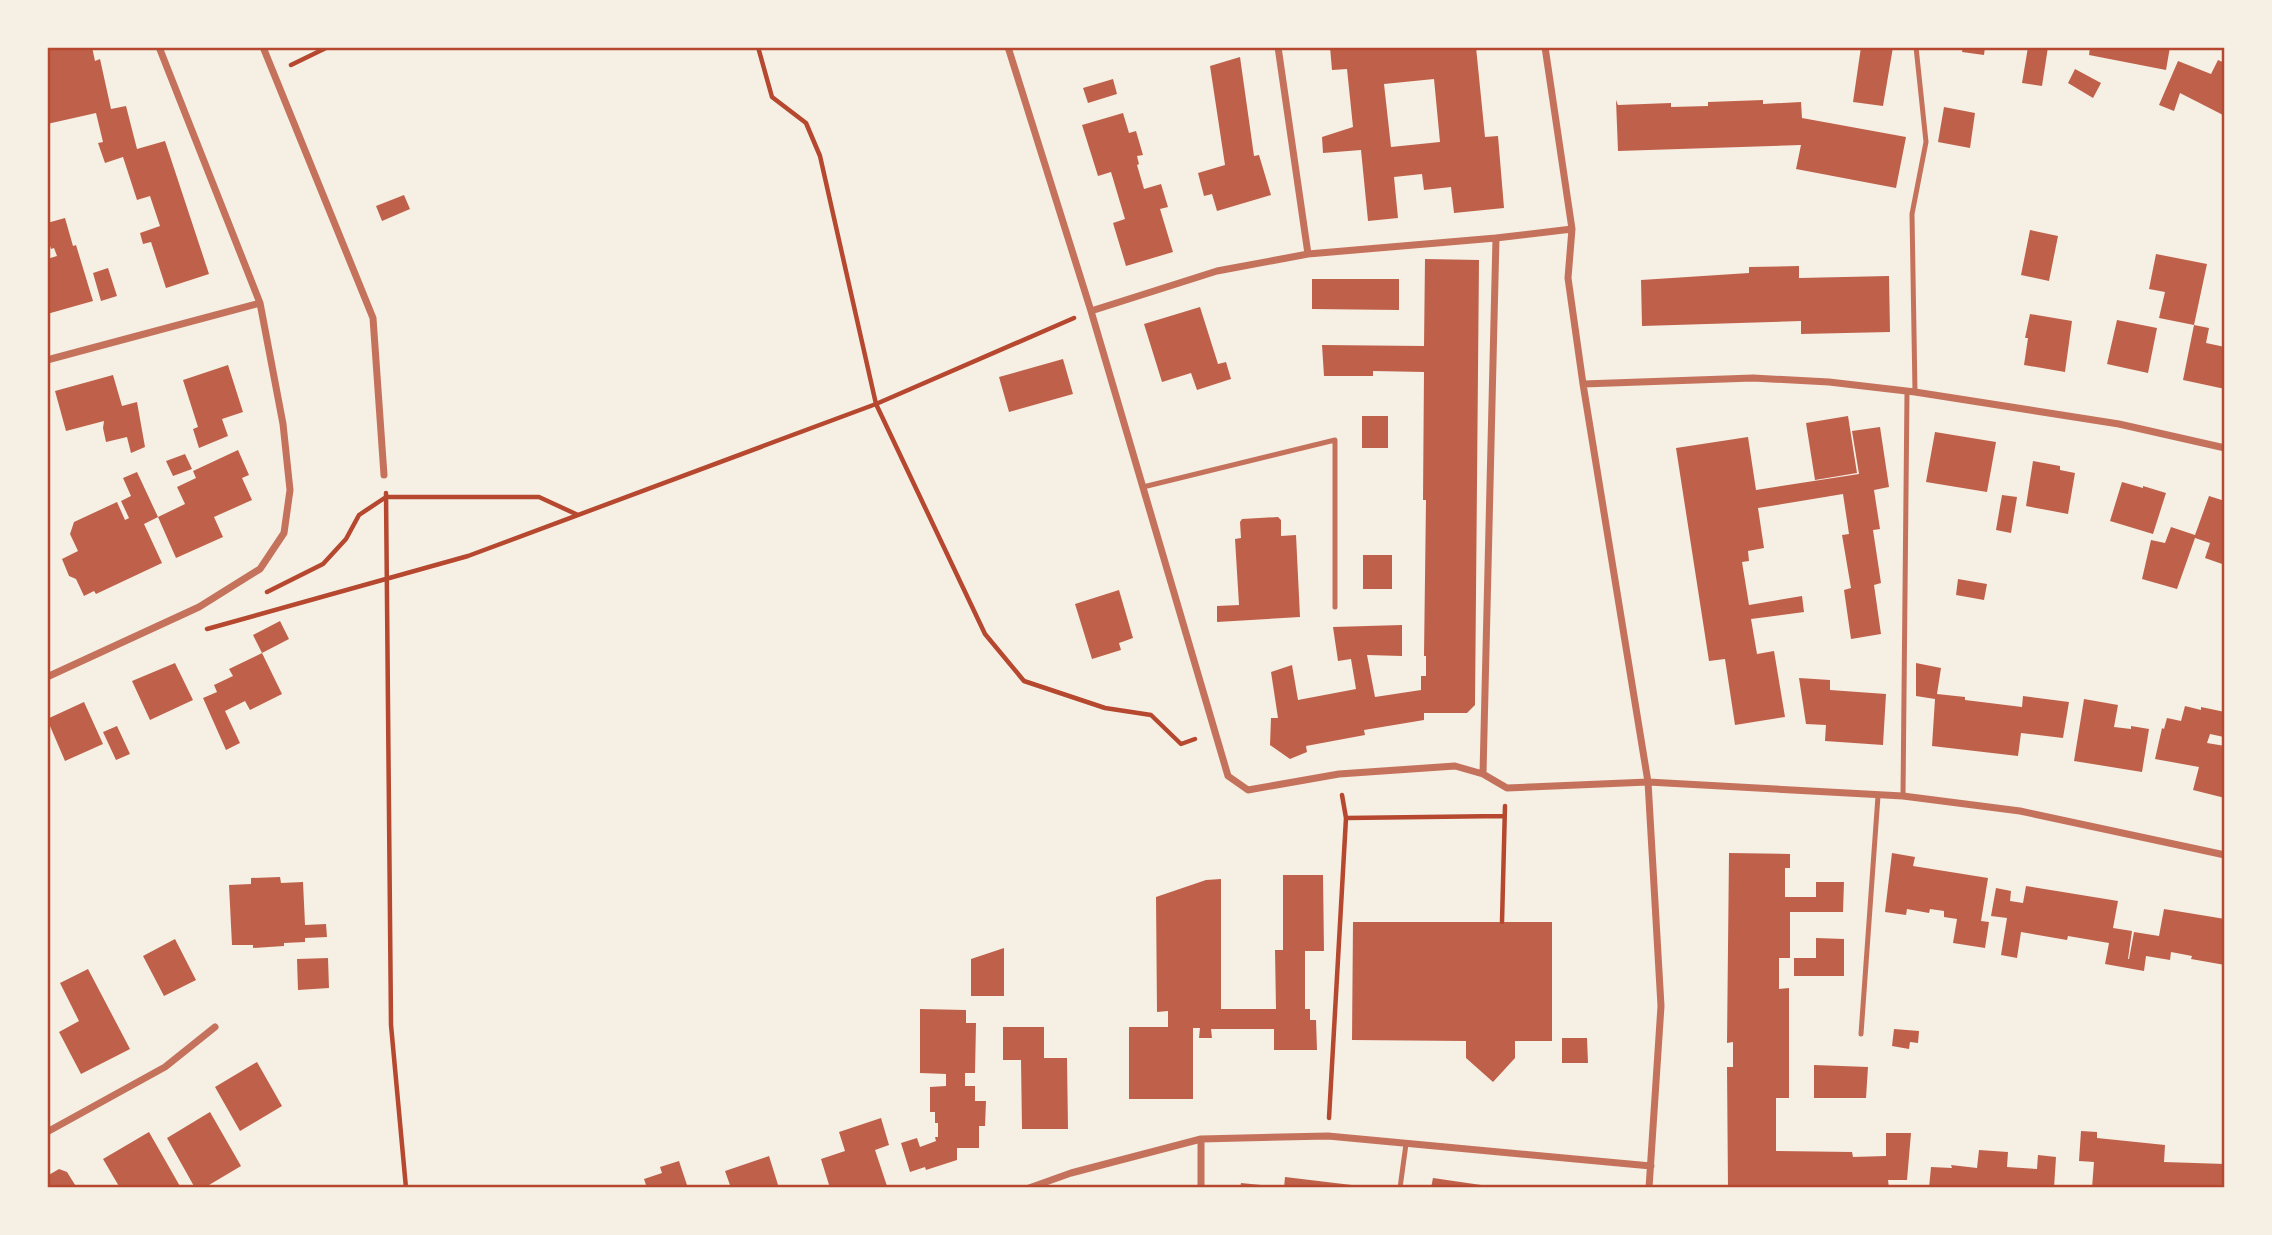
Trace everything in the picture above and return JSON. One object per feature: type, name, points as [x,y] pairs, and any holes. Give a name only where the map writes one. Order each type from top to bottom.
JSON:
[{"type":"street","points":[[47,677],[199,607],[260,569],[284,533],[290,490],[283,424],[260,303],[159,47]]},
{"type":"street","points":[[263,47],[373,318],[384,475]]},
{"type":"street","points":[[1008,47],[1091,311],[1228,776],[1248,790],[1339,774],[1455,766],[1483,774],[1507,788],[1648,782],[1903,796],[2020,811],[2225,855]]},
{"type":"street","points":[[1278,47],[1308,254]]},
{"type":"street","points":[[1545,47],[1572,229],[1568,278],[1648,782],[1661,1006],[1649,1188]]},
{"type":"street","points":[[1091,311],[1217,271],[1308,254],[1572,229]]},
{"type":"street","points":[[1483,774],[1496,238]]},
{"type":"street","points":[[47,360],[260,303]]},
{"type":"street","points":[[1583,384],[1753,378],[1829,382],[2119,424],[2225,448]]},
{"type":"street","points":[[47,1132],[164,1067],[215,1027]]},
{"type":"street","points":[[1029,1188],[1071,1173],[1201,1139],[1328,1136],[1651,1166]]},
{"type":"street","points":[[1201,1139],[1201,1188]]},
{"type":"lane","points":[[1903,796],[1912,214],[1926,142],[1916,47]]},
{"type":"lane","points":[[1143,487],[1335,440],[1335,607]]},
{"type":"lane","points":[[1861,1034],[1878,796]]},
{"type":"lane","points":[[1400,1188],[1406,1144]]},
{"type":"path","points":[[274,73],[328,47]]},
{"type":"path","points":[[758,47],[772,97],[806,123],[820,156],[876,404],[985,635],[1024,681],[1105,708],[1151,715],[1181,744],[1215,732]]},
{"type":"path","points":[[172,619],[199,632],[468,556],[876,404],[1091,311]]},
{"type":"path","points":[[264,594],[323,564],[346,539],[359,515],[386,497],[539,497],[578,516]]},
{"type":"path","points":[[386,497],[391,1025],[407,1188]]},
{"type":"path","points":[[1328,1136],[1346,818],[1339,774]]},
{"type":"path","points":[[1502,922],[1507,788]]},
{"type":"path","points":[[1346,818],[1504,816]]},
{"type":"building","points":[[47,47],[92,47],[95,61],[100,59],[111,109],[126,106],[137,149],[165,141],[209,274],[166,288],[151,242],[143,244],[140,233],[160,226],[150,196],[137,200],[123,157],[105,163],[98,143],[103,142],[96,113],[47,124]]},
{"type":"building","points":[[1330,47],[1476,47],[1485,137],[1498,136],[1504,208],[1454,213],[1451,187],[1424,190],[1422,174],[1394,177],[1398,218],[1368,221],[1361,150],[1323,153],[1322,137],[1353,127],[1347,69],[1332,70]],"holes":[[[1434,79],[1440,142],[1391,147],[1384,84]]]},
{"type":"building","points":[[1861,47],[1893,47],[1883,106],[1853,102]]},
{"type":"building","points":[[1963,47],[1985,47],[1984,55],[1962,52]]},
{"type":"building","points":[[2028,47],[2048,47],[2042,86],[2022,83]]},
{"type":"building","points":[[2090,47],[2170,47],[2166,70],[2089,55]]},
{"type":"building","points":[[1240,57],[1254,156],[1259,155],[1271,195],[1217,211],[1212,194],[1204,196],[1198,173],[1225,165],[1210,66]]},
{"type":"building","points":[[2218,60],[2225,63],[2225,116],[2180,93],[2174,111],[2159,105],[2178,61],[2211,74]]},
{"type":"building","points":[[2075,69],[2101,83],[2093,98],[2068,83]]},
{"type":"building","points":[[1113,79],[1117,94],[1088,103],[1083,88]]},
{"type":"building","points":[[1616,100],[1618,105],[1671,103],[1671,107],[1708,106],[1708,102],[1801,102],[1802,118],[1906,137],[1896,188],[1796,169],[1801,145],[1618,151]]},
{"type":"building","points":[[1944,107],[1975,113],[1970,148],[1938,142]]},
{"type":"building","points":[[1123,113],[1129,133],[1136,131],[1143,155],[1137,156],[1137,165],[1144,189],[1161,184],[1168,207],[1160,209],[1173,252],[1126,266],[1113,223],[1125,219],[1111,172],[1098,176],[1082,125]]},
{"type":"building","points":[[404,195],[410,209],[382,221],[376,206]]},
{"type":"building","points":[[65,218],[93,301],[47,314],[47,259],[57,256],[54,248],[51,249],[47,236],[47,223]]},
{"type":"building","points":[[2030,230],[2058,236],[2049,281],[2021,275]]},
{"type":"building","points":[[2156,254],[2207,264],[2194,325],[2159,318],[2165,292],[2149,289]]},
{"type":"building","points":[[1425,259],[1479,260],[1475,705],[1467,713],[1424,713],[1424,720],[1364,730],[1365,735],[1306,746],[1307,752],[1290,759],[1270,745],[1271,718],[1278,718],[1271,672],[1292,665],[1298,700],[1356,689],[1351,659],[1338,661],[1333,627],[1402,625],[1402,656],[1367,655],[1375,697],[1421,690],[1421,676],[1426,676],[1424,372],[1373,371],[1373,376],[1324,376],[1322,345],[1424,346]]},
{"type":"building","points":[[1799,266],[1799,278],[1889,276],[1890,332],[1801,334],[1801,321],[1642,326],[1641,280],[1749,273],[1749,267]]},
{"type":"building","points":[[108,268],[117,296],[101,301],[93,273]]},
{"type":"building","points":[[1312,279],[1399,279],[1399,310],[1312,309]]},
{"type":"building","points":[[1200,307],[1218,364],[1226,362],[1231,379],[1197,390],[1191,373],[1162,382],[1144,324]]},
{"type":"building","points":[[2030,314],[2072,321],[2065,372],[2024,365],[2028,338],[2025,338]]},
{"type":"building","points":[[2117,320],[2157,328],[2148,373],[2107,364]]},
{"type":"building","points":[[2194,325],[2209,328],[2206,343],[2225,347],[2225,389],[2183,380]]},
{"type":"building","points":[[1063,359],[1073,394],[1009,412],[999,377]]},
{"type":"building","points":[[228,365],[243,412],[222,419],[228,436],[199,448],[193,429],[198,427],[183,380]]},
{"type":"building","points":[[113,375],[122,406],[137,402],[145,447],[131,453],[127,437],[106,442],[104,421],[66,431],[55,391]]},
{"type":"building","points":[[1362,416],[1388,416],[1388,448],[1362,448]]},
{"type":"building","points":[[1848,416],[1857,473],[1815,480],[1806,423]]},
{"type":"building","points":[[1880,427],[1889,487],[1874,490],[1880,529],[1873,530],[1881,583],[1874,585],[1881,634],[1851,639],[1844,590],[1851,588],[1842,535],[1849,534],[1843,494],[1758,508],[1764,548],[1748,551],[1749,561],[1742,562],[1749,605],[1802,596],[1804,612],[1751,619],[1757,654],[1774,651],[1785,717],[1735,725],[1725,659],[1709,661],[1676,448],[1748,437],[1756,490],[1859,474],[1852,431]]},
{"type":"building","points":[[1935,432],[1996,442],[1987,492],[1926,482]]},
{"type":"building","points":[[238,450],[249,475],[242,478],[252,500],[214,517],[223,537],[176,558],[158,517],[185,504],[177,487],[196,478],[193,471]]},
{"type":"building","points":[[185,454],[192,469],[173,476],[166,461]]},
{"type":"building","points":[[2033,461],[2060,466],[2060,470],[2075,473],[2068,514],[2026,506]]},
{"type":"building","points":[[137,472],[158,517],[144,524],[162,563],[96,594],[94,591],[84,596],[76,579],[69,576],[62,559],[78,551],[70,534],[74,522],[117,502],[125,520],[129,518],[121,501],[131,496],[123,478]]},
{"type":"building","points":[[2122,482],[2166,493],[2153,534],[2110,521]]},
{"type":"building","points":[[2002,495],[2017,497],[2011,533],[1996,530]]},
{"type":"building","points":[[2209,496],[2225,501],[2225,565],[2205,558],[2210,543],[2195,538],[2177,589],[2142,579],[2151,540],[2165,543],[2171,527],[2195,535]]},
{"type":"building","points":[[1278,517],[1281,520],[1281,536],[1296,535],[1300,617],[1217,622],[1217,606],[1239,605],[1235,539],[1241,538],[1240,522],[1242,519]]},
{"type":"building","points":[[1363,555],[1392,555],[1392,589],[1363,589]]},
{"type":"building","points":[[1958,579],[1987,584],[1984,600],[1956,595]]},
{"type":"building","points":[[1119,590],[1133,638],[1119,643],[1121,650],[1092,659],[1075,604]]},
{"type":"building","points":[[280,621],[289,639],[262,653],[253,635]]},
{"type":"building","points":[[262,653],[282,694],[250,710],[245,701],[225,711],[240,743],[226,750],[203,698],[217,692],[214,685],[233,676],[229,669]]},
{"type":"building","points":[[175,663],[193,700],[150,720],[132,681]]},
{"type":"building","points":[[1916,663],[1941,668],[1937,694],[2022,707],[2023,696],[2069,702],[2063,738],[2021,733],[2018,756],[1932,746],[1935,699],[1916,696]]},
{"type":"building","points":[[1799,678],[1830,680],[1830,690],[1886,694],[1883,745],[1825,741],[1826,725],[1806,724]]},
{"type":"building","points":[[2084,699],[2118,705],[2114,727],[2149,729],[2142,772],[2074,761]]},
{"type":"building","points":[[84,702],[103,744],[65,761],[47,719]]},
{"type":"building","points":[[2185,706],[2225,712],[2224,737],[2210,734],[2207,743],[2225,746],[2225,798],[2193,790],[2199,767],[2155,759],[2167,718],[2181,721]]},
{"type":"building","points":[[117,726],[130,754],[116,760],[103,732]]},
{"type":"building","points":[[1729,853],[1790,854],[1790,868],[1785,868],[1785,897],[1816,897],[1816,882],[1844,882],[1843,912],[1790,912],[1790,958],[1779,958],[1779,989],[1789,988],[1789,1098],[1776,1098],[1776,1151],[1852,1152],[1853,1157],[1886,1156],[1886,1133],[1911,1133],[1907,1180],[1888,1180],[1889,1188],[1728,1188],[1727,1067],[1733,1067],[1733,1042],[1727,1043]]},
{"type":"building","points":[[1892,853],[1915,857],[1913,866],[1988,878],[1981,921],[1989,922],[1985,948],[1953,943],[1957,919],[1944,917],[1944,911],[1930,909],[1929,913],[1907,909],[1906,915],[1885,912]]},
{"type":"building","points":[[1283,875],[1323,875],[1324,951],[1305,951],[1305,1009],[1310,1009],[1310,1020],[1316,1020],[1317,1050],[1274,1050],[1274,1029],[1211,1029],[1212,1038],[1199,1038],[1200,1028],[1193,1028],[1193,1099],[1129,1099],[1129,1027],[1168,1027],[1168,1011],[1157,1012],[1156,897],[1206,880],[1221,879],[1221,1009],[1276,1009],[1275,950],[1283,950]]},
{"type":"building","points":[[280,877],[281,883],[303,882],[305,925],[326,924],[327,937],[305,938],[305,942],[284,943],[284,946],[253,948],[253,945],[232,945],[229,885],[251,884],[251,878]]},
{"type":"building","points":[[2026,886],[2118,901],[2113,928],[2132,931],[2128,959],[2134,932],[2159,936],[2164,909],[2225,919],[2225,965],[2191,959],[2192,956],[2171,952],[2170,960],[2146,956],[2144,971],[2105,964],[2109,943],[2068,936],[2067,940],[2021,932],[2017,958],[2001,955],[2007,918],[1991,916],[1996,888],[2011,891],[2010,901],[2023,903]]},
{"type":"building","points":[[1353,922],[1552,922],[1552,1041],[1515,1041],[1515,1058],[1493,1082],[1466,1058],[1466,1041],[1352,1040]]},
{"type":"building","points":[[1816,938],[1844,939],[1844,976],[1794,976],[1794,958],[1816,958]]},
{"type":"building","points":[[175,939],[196,980],[164,996],[143,956]]},
{"type":"building","points":[[1004,948],[1004,996],[971,996],[971,959]]},
{"type":"building","points":[[328,958],[329,988],[298,990],[297,959]]},
{"type":"building","points":[[88,969],[130,1049],[81,1074],[59,1032],[79,1021],[60,983]]},
{"type":"building","points":[[920,1009],[966,1010],[966,1023],[976,1023],[975,1073],[965,1073],[965,1086],[975,1086],[975,1101],[986,1101],[985,1126],[979,1126],[979,1148],[957,1148],[957,1160],[910,1172],[901,1143],[917,1138],[920,1147],[936,1141],[938,1123],[935,1123],[935,1112],[930,1112],[930,1087],[946,1086],[946,1074],[920,1073]]},
{"type":"building","points":[[1003,1027],[1044,1027],[1044,1058],[1067,1058],[1068,1129],[1022,1129],[1021,1060],[1003,1060]]},
{"type":"building","points":[[1894,1029],[1919,1031],[1918,1043],[1910,1042],[1909,1049],[1892,1046]]},
{"type":"building","points":[[1562,1038],[1587,1038],[1588,1063],[1562,1063]]},
{"type":"building","points":[[257,1062],[282,1106],[240,1131],[215,1087]]},
{"type":"building","points":[[1814,1065],[1868,1067],[1866,1098],[1814,1098]]},
{"type":"building","points":[[210,1112],[241,1166],[204,1188],[195,1188],[167,1138]]},
{"type":"building","points":[[881,1118],[889,1145],[875,1150],[887,1186],[830,1188],[821,1159],[845,1151],[839,1132]]},
{"type":"building","points":[[2081,1131],[2097,1132],[2097,1138],[2165,1145],[2164,1162],[2225,1164],[2225,1188],[2092,1188],[2094,1162],[2079,1161]]},
{"type":"building","points":[[149,1132],[181,1188],[120,1188],[103,1159]]},
{"type":"building","points":[[1979,1150],[2008,1152],[2007,1167],[2037,1169],[2038,1155],[2056,1157],[2054,1188],[1929,1188],[1931,1167],[1952,1168],[1951,1165],[1977,1168]]},
{"type":"building","points":[[769,1156],[779,1188],[731,1188],[725,1171]]},
{"type":"building","points":[[679,1161],[688,1188],[647,1188],[644,1179],[662,1173],[660,1167]]},
{"type":"building","points":[[59,1169],[67,1172],[77,1188],[47,1188],[47,1176]]},
{"type":"building","points":[[1285,1177],[1360,1186],[1360,1188],[1284,1188]]},
{"type":"building","points":[[1433,1178],[1488,1186],[1488,1188],[1431,1188]]},
{"type":"building","points":[[1241,1183],[1271,1186],[1271,1188],[1240,1188]]}]
